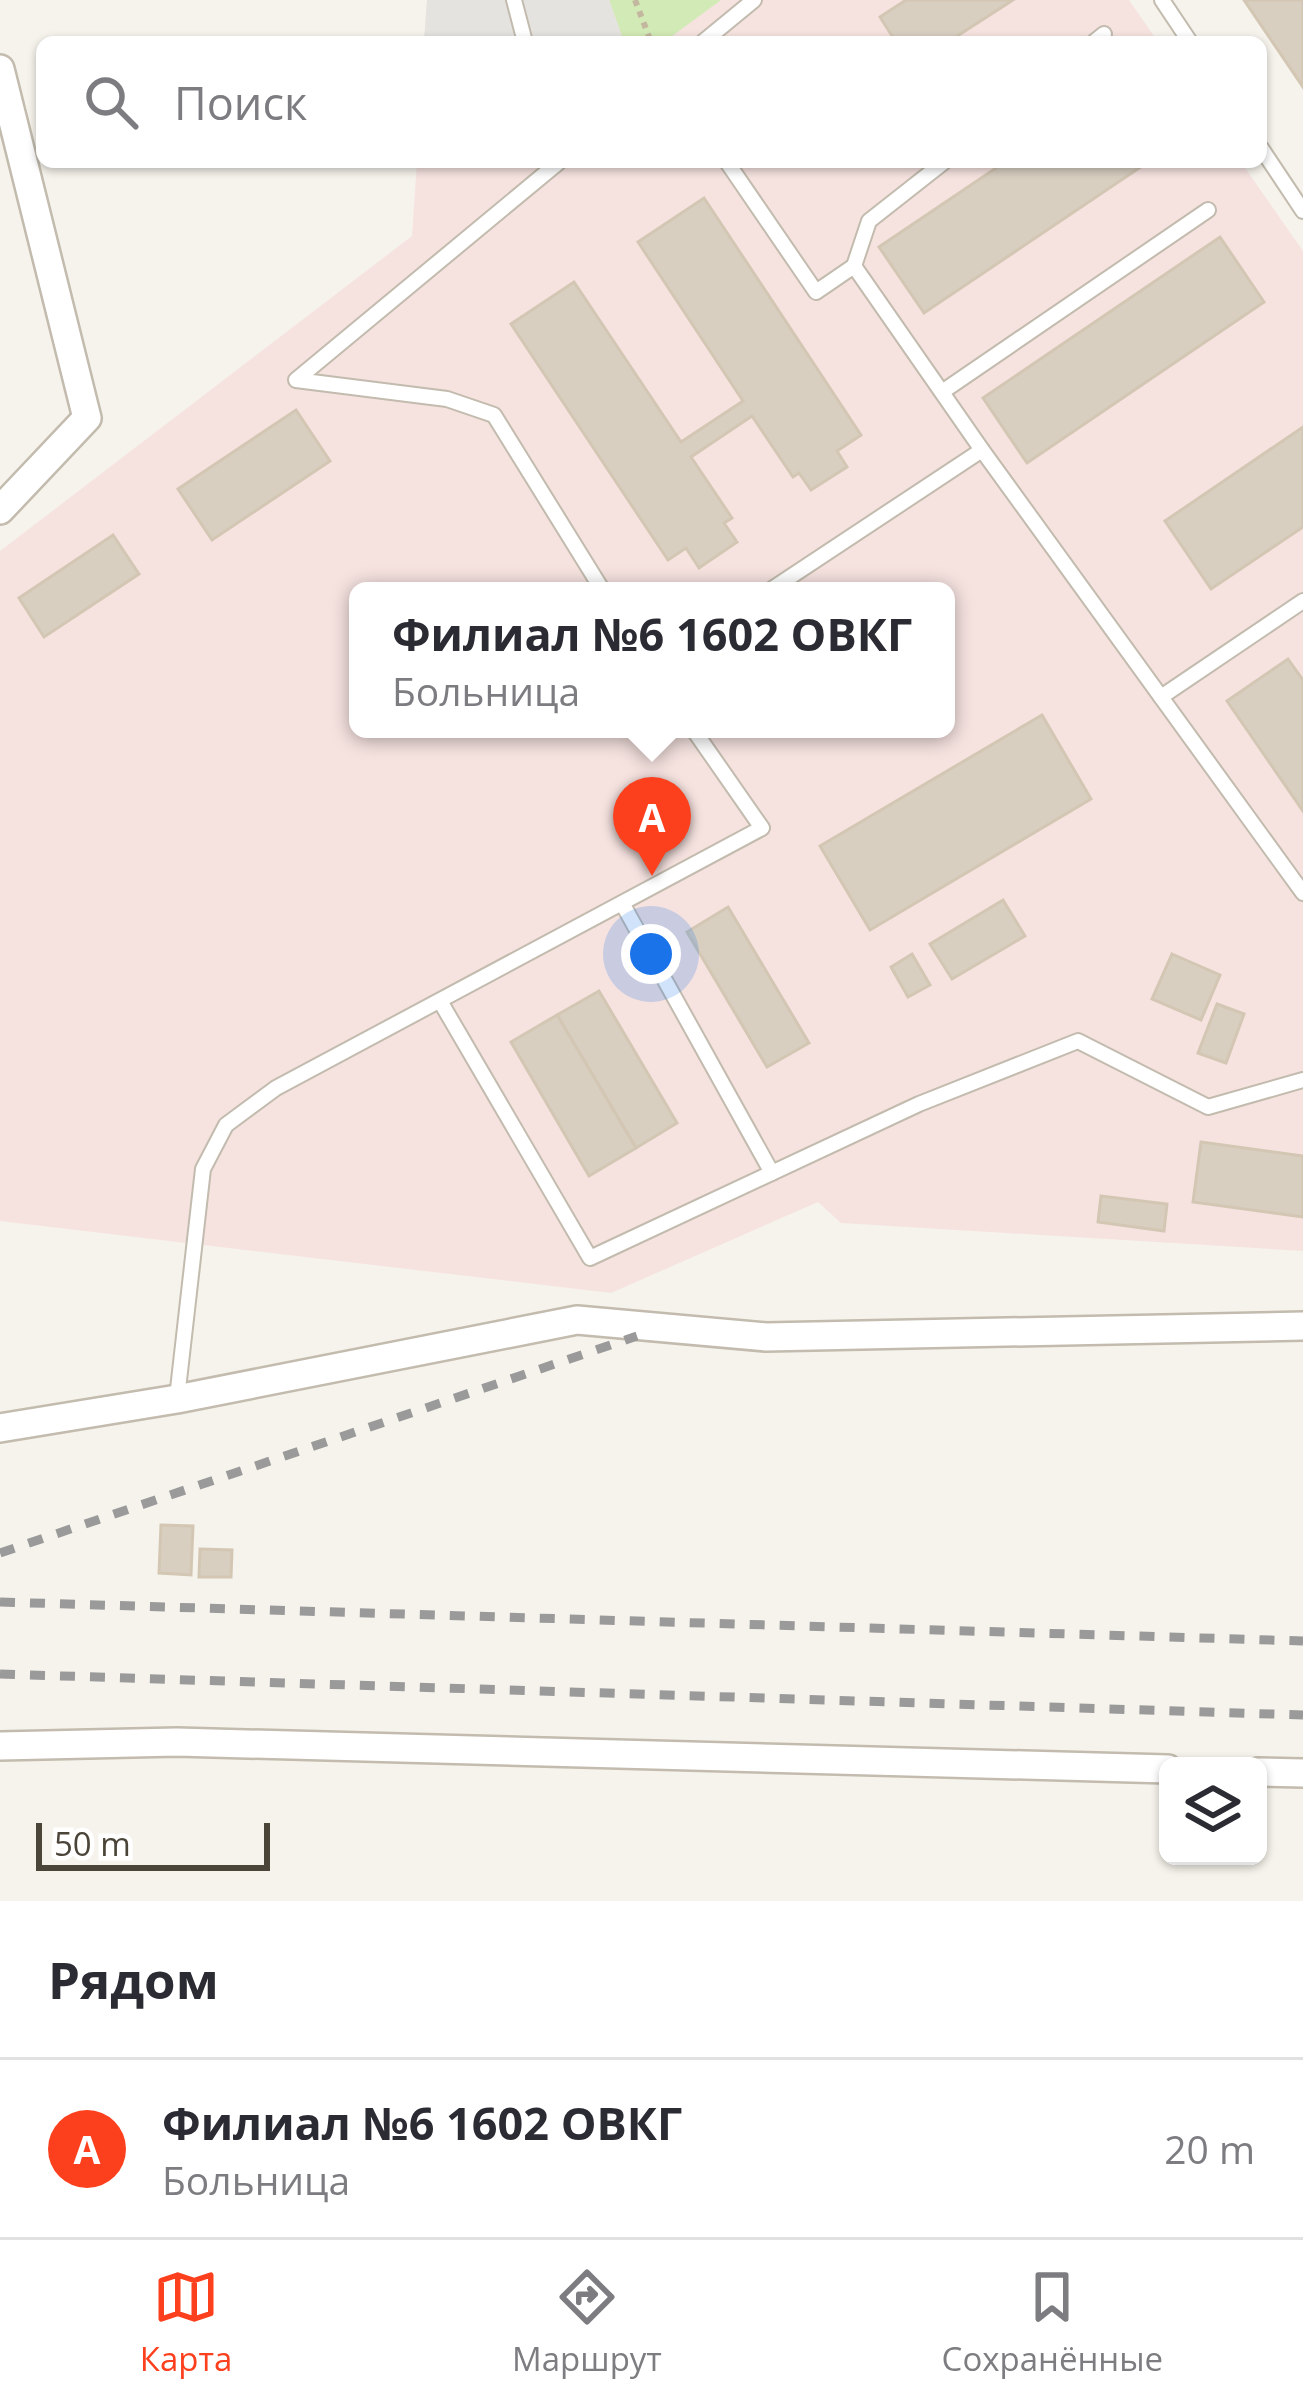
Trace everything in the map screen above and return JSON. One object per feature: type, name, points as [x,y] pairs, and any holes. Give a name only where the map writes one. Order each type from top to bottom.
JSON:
[{"type":"street","points":[[0,69],[87,418],[0,509]]},
{"type":"street","points":[[0,1428],[177,1399],[577,1320],[766,1337],[1303,1326]]},
{"type":"street","points":[[0,1746],[177,1742],[1159,1769]]},
{"type":"street","points":[[1267,1772],[1303,1773]]},
{"type":"lane","points":[[514,0],[523,36]]},
{"type":"lane","points":[[710,36],[754,0]]},
{"type":"lane","points":[[1162,0],[1186,36]]},
{"type":"lane","points":[[1267,157],[1303,211]]},
{"type":"lane","points":[[552,168],[296,380],[447,399],[494,415],[597,582]]},
{"type":"lane","points":[[731,168],[816,292],[854,266],[869,221],[936,168]]},
{"type":"lane","points":[[942,392],[1208,210]]},
{"type":"lane","points":[[854,266],[1303,893]]},
{"type":"lane","points":[[784,582],[982,450]]},
{"type":"lane","points":[[1161,697],[1303,601]]},
{"type":"lane","points":[[177,1399],[202,1169],[226,1125],[276,1088],[762,828],[699,738]]},
{"type":"lane","points":[[622,903],[772,1173]]},
{"type":"lane","points":[[440,1001],[590,1258],[919,1104],[1078,1041],[1208,1107],[1303,1080]]},
{"type":"path","points":[[635,0],[649,36]]},
{"type":"shaded area","points":[[427,0],[1129,0],[1154,36],[424,36]]},
{"type":"shaded area","points":[[427,0],[609,0],[622,36],[424,36]]},
{"type":"shaded area","points":[[417,168],[1245,168],[1303,251],[1303,1251],[841,1223],[818,1202],[611,1293],[0,1221],[0,551],[412,236]]},
{"type":"green space","points":[[609,0],[721,0],[672,36],[622,36]]},
{"type":"building","points":[[906,0],[1013,0],[957,36],[892,36],[880,17]]},
{"type":"building","points":[[1244,0],[1303,0],[1303,87]]},
{"type":"building","points":[[996,168],[1139,168],[924,313],[879,247]]},
{"type":"building","points":[[704,198],[861,435],[837,451],[847,467],[811,490],[799,473],[793,477],[752,416],[691,457],[732,518],[724,523],[737,542],[699,568],[686,548],[668,560],[511,324],[574,282],[681,442],[743,401],[638,242]]},
{"type":"building","points":[[1220,237],[1264,302],[1027,463],[983,398]]},
{"type":"building","points":[[296,410],[330,461],[212,540],[178,489]]},
{"type":"building","points":[[1303,427],[1303,527],[1211,589],[1165,521]]},
{"type":"building","points":[[113,535],[139,574],[44,637],[19,598]]},
{"type":"building","points":[[1288,659],[1303,680],[1303,811],[1227,701]]},
{"type":"building","points":[[1042,715],[1091,799],[870,930],[820,846]]},
{"type":"building","points":[[1003,900],[1025,936],[952,979],[930,944]]},
{"type":"building","points":[[728,907],[809,1043],[767,1067],[687,932]]},
{"type":"building","points":[[912,954],[930,985],[908,997],[891,967]]},
{"type":"building","points":[[1172,954],[1220,975],[1201,1020],[1152,999]]},
{"type":"building","points":[[599,991],[677,1123],[636,1148],[557,1015]]},
{"type":"building","points":[[1217,1004],[1244,1014],[1226,1063],[1198,1053]]},
{"type":"building","points":[[557,1015],[636,1148],[589,1176],[511,1042]]},
{"type":"building","points":[[1201,1142],[1303,1156],[1303,1217],[1193,1202]]},
{"type":"building","points":[[1101,1196],[1167,1204],[1164,1231],[1098,1222]]},
{"type":"building","points":[[161,1525],[193,1526],[191,1575],[159,1573]]},
{"type":"building","points":[[200,1549],[232,1550],[231,1577],[199,1577]]},
{"type":"railway","points":[[0,1553],[637,1336]]},
{"type":"railway","points":[[0,1602],[1303,1641]]},
{"type":"railway","points":[[0,1674],[1303,1715]]},
{"type":"place","name":"Филиал №6 1602 ОВКГ","points":[[652,876]]}]
